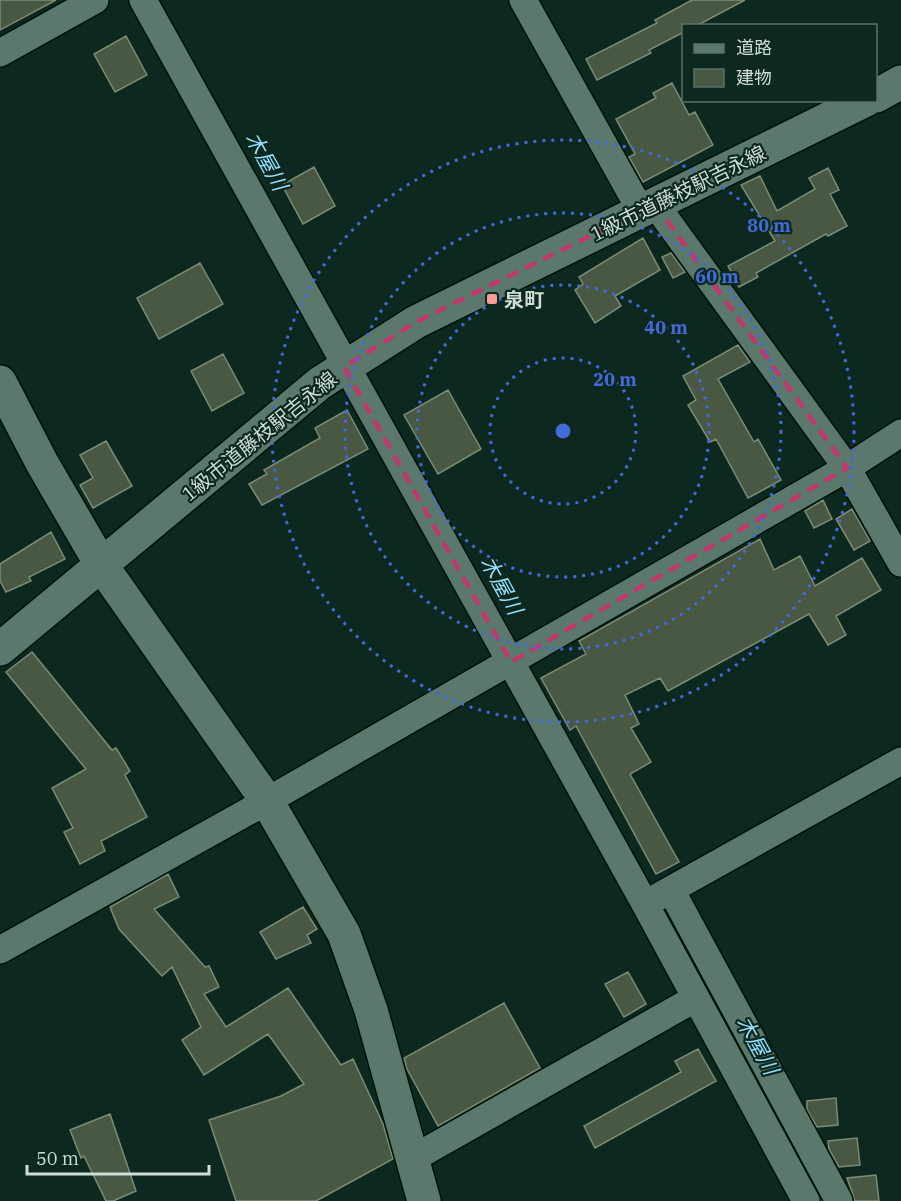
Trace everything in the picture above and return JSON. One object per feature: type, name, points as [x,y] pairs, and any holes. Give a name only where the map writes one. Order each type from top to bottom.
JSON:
[{"type":"street","points":[[0,53],[95,0]]},
{"type":"street","points":[[143,0],[645,904],[806,1201]]},
{"type":"street","points":[[524,0],[648,207],[847,468],[901,563]]},
{"type":"street","points":[[877,95],[901,82]]},
{"type":"street","name":"1級市道藤枝駅吉永線","points":[[0,649],[320,383],[345,367],[416,322],[862,102]]},
{"type":"street","points":[[0,382],[42,464],[102,566],[267,801],[344,934],[371,1010],[424,1201]]},
{"type":"street","points":[[0,950],[511,662],[847,468],[901,433]]},
{"type":"street","points":[[645,904],[901,761]]},
{"type":"street","points":[[671,890],[838,1201]]},
{"type":"street","points":[[412,1159],[696,998]]},
{"type":"highlighted area","points":[[655,204],[847,468],[511,662],[344,367],[416,322]]},
{"type":"building","points":[[0,0],[56,0],[0,30]]},
{"type":"building","points":[[692,0],[745,0],[700,24],[682,24],[682,33],[649,50],[651,53],[597,80],[586,59],[657,23],[655,20]]},
{"type":"building","points":[[126,36],[147,75],[115,92],[94,54]]},
{"type":"building","points":[[672,83],[689,115],[695,112],[713,145],[643,182],[629,157],[635,154],[616,119],[656,98],[653,93]]},
{"type":"building","points":[[314,167],[335,206],[303,224],[282,185]]},
{"type":"building","points":[[828,168],[839,190],[830,194],[847,226],[828,236],[826,234],[756,273],[758,277],[739,287],[728,266],[775,241],[741,185],[760,176],[777,211],[815,189],[809,178]]},
{"type":"building","points":[[643,238],[660,270],[615,296],[621,306],[595,323],[575,290],[583,284],[579,277]]},
{"type":"building","points":[[671,253],[685,272],[673,278],[662,257]]},
{"type":"building","points":[[200,263],[223,304],[159,339],[137,298]]},
{"type":"building","points":[[738,345],[750,362],[718,379],[754,442],[758,439],[781,480],[748,498],[716,439],[710,442],[688,405],[696,400],[683,376]]},
{"type":"building","points":[[223,354],[244,393],[212,411],[191,371]]},
{"type":"building","points":[[448,390],[481,449],[438,474],[404,415]]},
{"type":"building","points":[[347,410],[368,449],[262,505],[249,484],[267,474],[264,470],[320,438],[315,428]]},
{"type":"building","points":[[106,441],[132,486],[93,508],[80,485],[93,478],[80,455]]},
{"type":"building","points":[[823,500],[832,519],[814,528],[805,511]]},
{"type":"building","points":[[852,509],[870,541],[854,550],[836,519]]},
{"type":"building","points":[[51,532],[65,559],[29,577],[31,581],[6,592],[0,581],[0,564]]},
{"type":"building","points":[[760,539],[774,570],[800,556],[815,586],[862,558],[881,590],[836,616],[846,635],[828,645],[809,614],[668,691],[660,678],[625,695],[639,724],[631,728],[651,762],[630,774],[679,862],[656,874],[576,726],[570,730],[541,678],[586,654],[579,641]]},
{"type":"building","points":[[32,652],[112,750],[116,748],[130,771],[125,775],[147,817],[101,841],[105,851],[80,864],[64,832],[73,828],[52,788],[86,769],[6,672]]},
{"type":"building","points":[[168,874],[179,897],[154,909],[205,967],[209,966],[219,987],[204,994],[226,1027],[288,988],[341,1065],[353,1059],[383,1124],[393,1159],[316,1201],[236,1201],[209,1120],[281,1096],[304,1084],[268,1034],[204,1075],[182,1040],[201,1027],[172,967],[162,976],[119,929],[110,907]]},
{"type":"building","points":[[303,907],[317,929],[307,935],[311,943],[276,959],[260,932]]},
{"type":"building","points":[[628,972],[646,1004],[624,1017],[605,984]]},
{"type":"building","points":[[504,1003],[540,1068],[438,1126],[407,1069],[404,1058]]},
{"type":"building","points":[[698,1049],[716,1081],[595,1148],[584,1126],[681,1072],[675,1061]]},
{"type":"building","points":[[836,1098],[838,1125],[817,1127],[807,1110],[807,1101]]},
{"type":"building","points":[[110,1114],[136,1191],[113,1201],[106,1201],[84,1156],[81,1158],[70,1130]]},
{"type":"building","points":[[857,1138],[860,1165],[839,1167],[829,1149],[828,1141]]},
{"type":"building","points":[[876,1175],[879,1201],[855,1201],[847,1178]]},
{"type":"waterway","name":"木屋川","points":[[724,1021],[823,1201]]},
{"type":"place","name":"泉町","points":[[492,299]]}]
